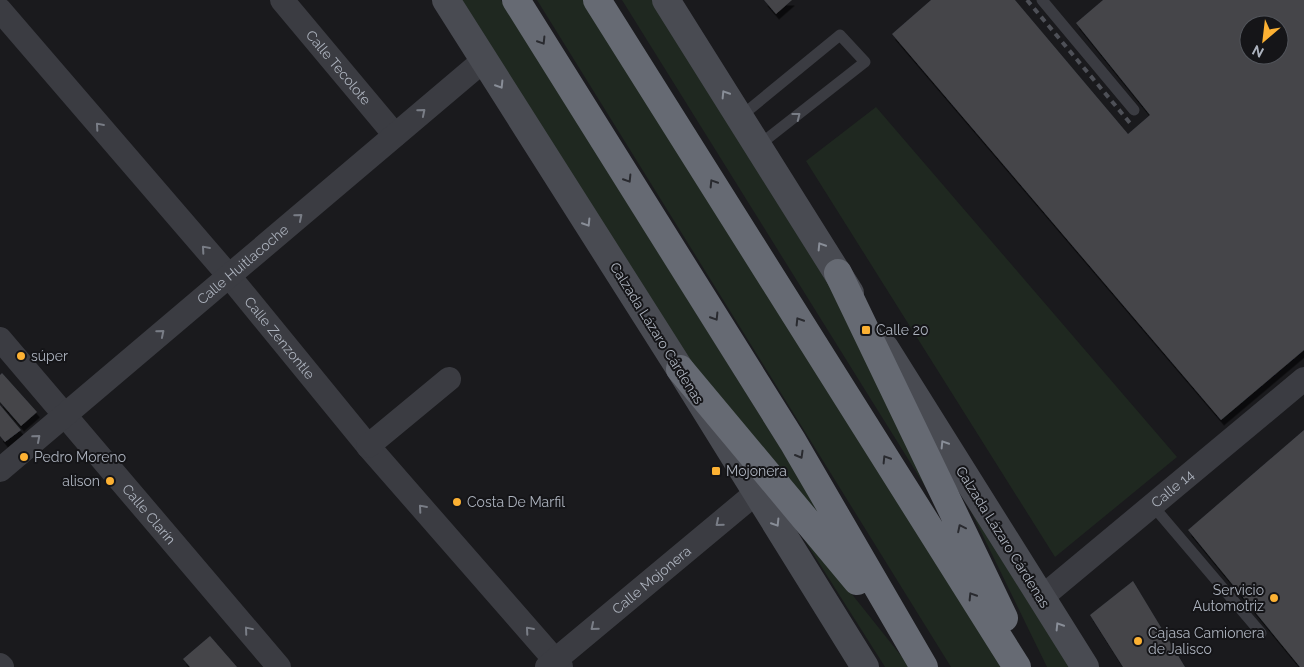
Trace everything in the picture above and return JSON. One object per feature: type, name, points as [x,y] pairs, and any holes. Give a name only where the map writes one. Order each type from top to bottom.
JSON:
[{"type":"highway","points":[[516,0],[793,442],[921,663]]},
{"type":"highway","points":[[597,0],[1017,667]]},
{"type":"highway","points":[[838,274],[1027,667]]},
{"type":"highway","points":[[680,369],[837,555],[921,663]]},
{"type":"main road","name":"Calzada Lázaro Cárdenas","points":[[446,0],[866,667]]},
{"type":"main road","name":"Calzada Lázaro Cárdenas","points":[[666,0],[1084,667]]},
{"type":"street","name":"Calle Tecolote","points":[[282,0],[395,135]]},
{"type":"street","name":"Calle Zenzontle","points":[[0,10],[229,276],[368,446],[554,665]]},
{"type":"street","name":"Calle Huitlacoche","points":[[0,470],[484,60]]},
{"type":"street","name":"Calle Clarín","points":[[0,339],[279,667]]},
{"type":"street","points":[[368,446],[449,379]]},
{"type":"street","name":"Calle 14","points":[[1041,598],[1304,379]]},
{"type":"street","name":"Calle Mojonera","points":[[554,665],[757,492]]},
{"type":"lane","points":[[1042,0],[1134,110]]},
{"type":"lane","points":[[740,117],[840,35],[865,62],[758,146]]},
{"type":"lane","points":[[1152,506],[1261,633]]},
{"type":"shaded area","points":[[459,0],[501,0],[839,542],[693,365]]},
{"type":"shaded area","points":[[537,0],[587,0],[1003,667],[951,667]]},
{"type":"shaded area","points":[[622,0],[656,0],[837,290],[943,515]]},
{"type":"shaded area","points":[[876,107],[1177,457],[1055,557],[806,161]]},
{"type":"shaded area","points":[[942,452],[1073,667],[1047,667]]},
{"type":"shaded area","points":[[788,514],[910,667],[885,667]]},
{"type":"building","points":[[764,0],[792,0],[776,14]]},
{"type":"building","points":[[931,0],[1015,0],[1128,134],[1150,115],[1076,23],[1103,0],[1304,0],[1304,350],[1221,420],[892,34]]},
{"type":"building","points":[[2,373],[37,412],[21,426],[0,402],[0,375]]},
{"type":"building","points":[[0,405],[21,430],[5,442],[0,436]]},
{"type":"building","name":"Servicio Automotriz","points":[[1304,430],[1304,667],[1300,667],[1188,530]]},
{"type":"building","name":"Cajasa Camionera de Jalisco","points":[[1133,581],[1185,667],[1123,667],[1090,615]]},
{"type":"building","points":[[210,636],[237,667],[190,667],[183,659]]},
{"type":"railway","points":[[1027,0],[1130,123]]},
{"type":"place","name":"Calle 20","points":[[866,330]]},
{"type":"place","name":"súper","points":[[21,356]]},
{"type":"place","name":"Pedro Moreno","points":[[24,457]]},
{"type":"place","name":"Mojonera","points":[[716,471]]},
{"type":"place","name":"alison","points":[[110,481]]},
{"type":"place","name":"Costa De Marfil","points":[[457,502]]},
{"type":"place","name":"Servicio Automotriz","points":[[1274,598]]},
{"type":"place","name":"Cajasa Camionera de Jalisco","points":[[1138,641]]}]
